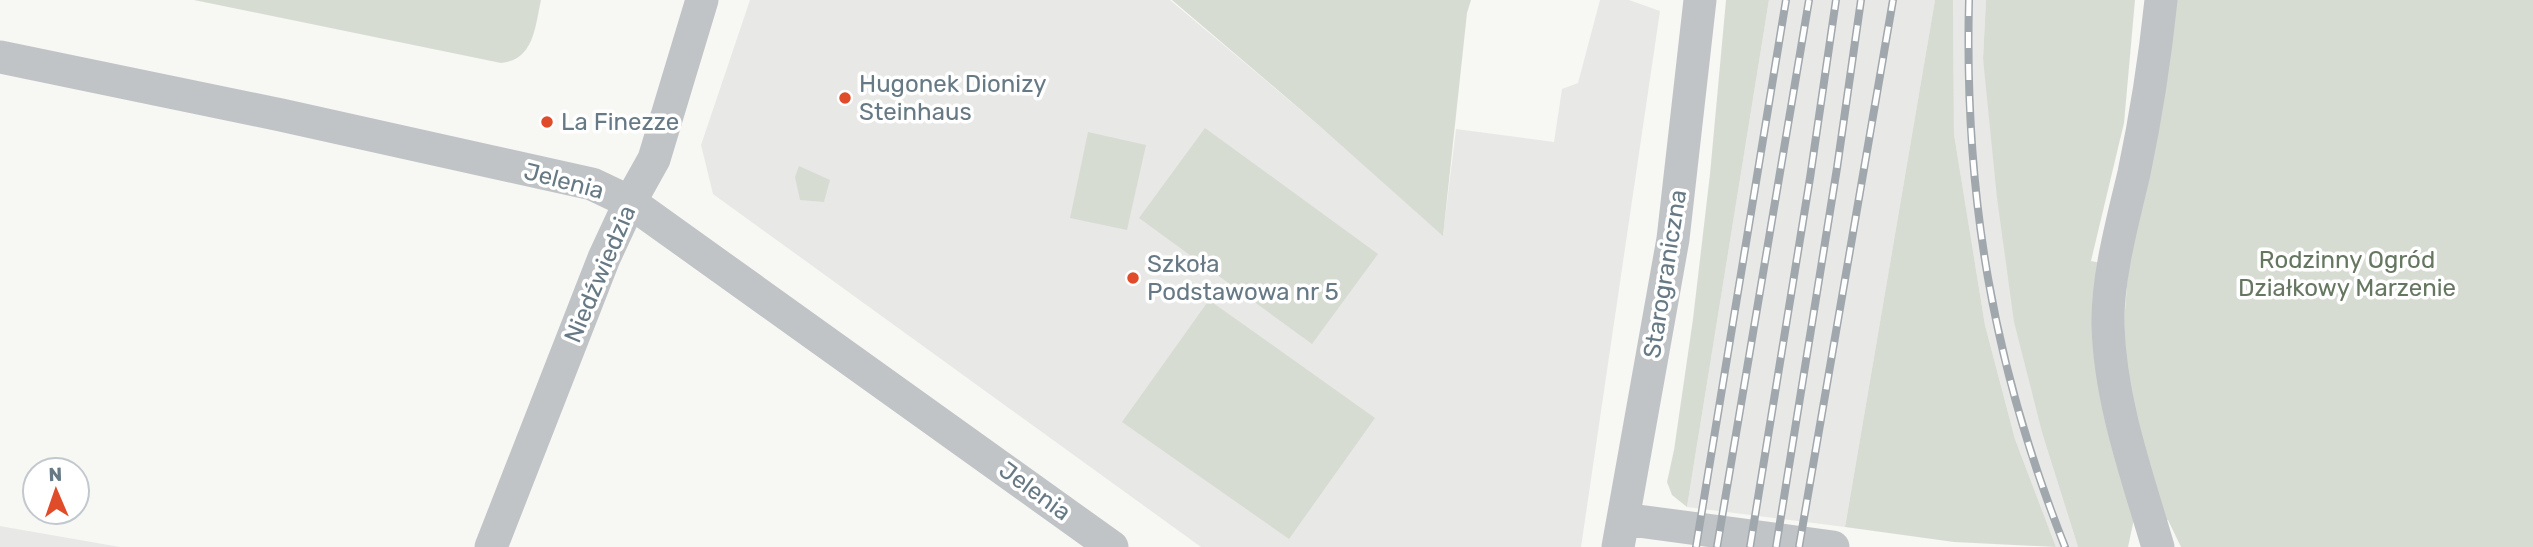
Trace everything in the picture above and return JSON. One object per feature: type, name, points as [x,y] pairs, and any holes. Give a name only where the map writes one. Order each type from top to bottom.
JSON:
[{"type":"street","name":"Niedźwiedzia","points":[[491,547],[604,258],[654,159],[702,0]]},
{"type":"street","name":"Starograniczna","points":[[1621,533],[1673,239],[1700,0]]},
{"type":"street","points":[[2158,547],[2129,453],[2114,379],[2108,324],[2115,261],[2141,139],[2161,0]]},
{"type":"street","name":"Jelenia","points":[[0,57],[281,115],[592,184],[630,202],[1112,547]]},
{"type":"street","points":[[1621,533],[1833,547]]},
{"type":"shaded area","name":"Szkoła Podstawowa nr 5","points":[[750,0],[1170,0],[1315,122],[1443,235],[1456,129],[1554,142],[1562,89],[1578,83],[1600,0],[1629,0],[1660,11],[1581,547],[1201,547],[713,194],[701,145]]},
{"type":"shaded area","points":[[1769,0],[1935,0],[1845,527],[1687,507]]},
{"type":"shaded area","points":[[1953,0],[1986,0],[1983,58],[2043,436],[2078,547],[2056,547],[2015,439],[1985,325],[1954,134]]},
{"type":"shaded area","points":[[0,526],[11,528],[120,547],[0,547]]},
{"type":"green space","points":[[194,0],[541,0],[527,49],[512,61],[501,63]]},
{"type":"green space","points":[[1172,0],[1471,0],[1467,13],[1443,236],[1315,122]]},
{"type":"green space","points":[[1726,0],[1769,0],[1687,507],[1672,495],[1667,482],[1693,319]]},
{"type":"green space","points":[[1935,0],[1953,0],[1954,134],[1985,325],[2015,439],[2056,547],[1954,542],[1845,527]]},
{"type":"green space","points":[[1986,0],[2135,0],[2124,123],[2091,261],[2101,263],[2134,519],[2128,547],[2078,547],[2043,436],[2014,322],[1997,198],[1983,58]]},
{"type":"green space","name":"Rodzinny Ogród Działkowy Marzenie","points":[[2173,0],[2533,0],[2533,547],[2181,547],[2168,520],[2160,521],[2126,377],[2124,322],[2129,261]]},
{"type":"green space","points":[[1205,128],[1378,254],[1312,344],[1139,218]]},
{"type":"green space","points":[[1088,132],[1146,145],[1127,230],[1070,218]]},
{"type":"green space","points":[[799,166],[830,180],[824,202],[800,200],[795,177]]},
{"type":"green space","points":[[1209,300],[1375,418],[1289,539],[1122,422]]},
{"type":"railway","points":[[1696,547],[1786,0]]},
{"type":"railway","points":[[1717,547],[1809,0]]},
{"type":"railway","points":[[1750,547],[1836,0]]},
{"type":"railway","points":[[1776,547],[1861,0]]},
{"type":"railway","points":[[1799,547],[1893,0]]},
{"type":"railway","points":[[1969,0],[1972,143],[1988,279],[2019,412],[2065,547]]},
{"type":"place","name":"Hugonek Dionizy Steinhaus","points":[[845,98]]},
{"type":"place","name":"La Finezze","points":[[547,122]]},
{"type":"place","name":"Szkoła Podstawowa nr 5","points":[[1133,278]]}]
